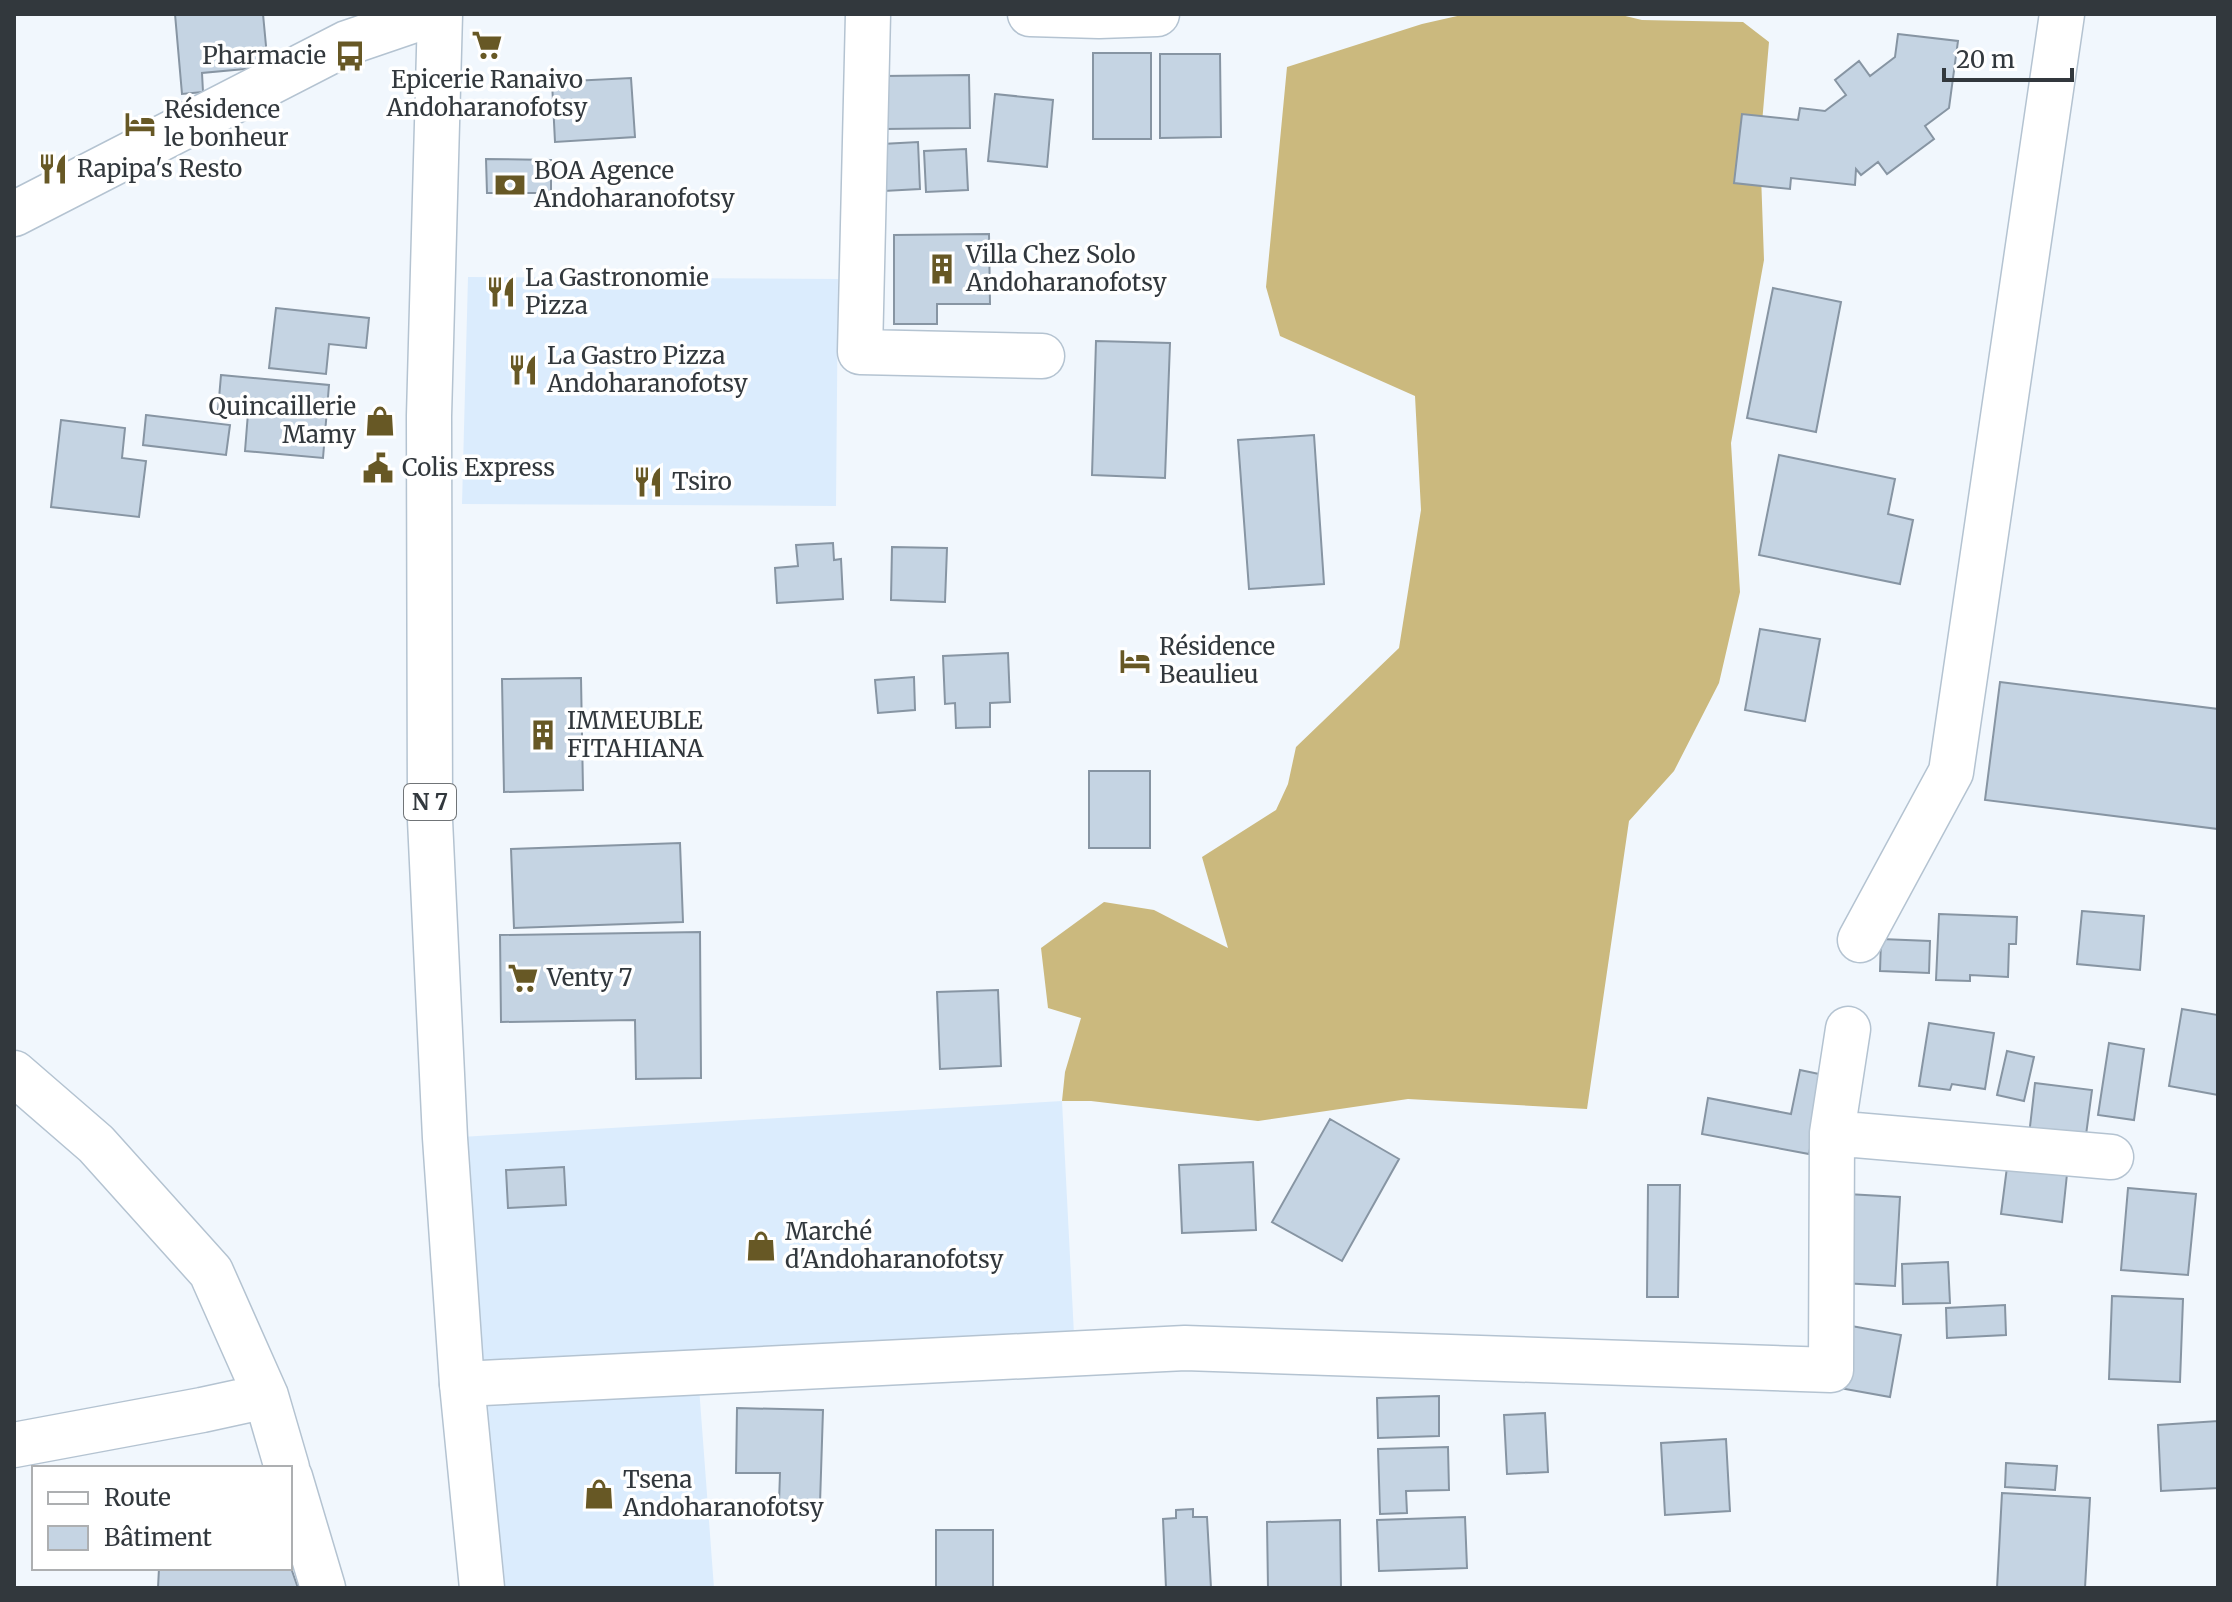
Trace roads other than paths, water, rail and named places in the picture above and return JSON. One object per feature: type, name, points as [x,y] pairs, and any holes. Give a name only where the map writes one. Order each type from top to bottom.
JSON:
[{"type":"street","points":[[14,214],[347,43],[432,14]]},
{"type":"street","name":"N 7","points":[[440,14],[429,416],[430,820],[445,1138],[462,1384],[482,1588]]},
{"type":"street","points":[[868,14],[860,352],[1042,356]]},
{"type":"street","points":[[1030,14],[1157,14]]},
{"type":"street","points":[[1860,940],[1951,772],[2062,14]]},
{"type":"street","points":[[462,1384],[1185,1348],[1831,1370],[1832,1133],[1848,1029]]},
{"type":"street","points":[[14,1073],[96,1144],[211,1272],[266,1396],[286,1466]]},
{"type":"street","points":[[1832,1133],[2111,1157]]},
{"type":"street","points":[[14,1445],[266,1396]]},
{"type":"street","points":[[292,1484],[323,1588]]},
{"type":"place","name":"Epicerie Ranaivo Andoharanofotsy","points":[[487,45]]},
{"type":"place","name":"Pharmacie","points":[[350,56]]},
{"type":"place","name":"Résidence le bonheur","points":[[140,124]]},
{"type":"place","name":"Rapipa's Resto","points":[[53,169]]},
{"type":"place","name":"BOA Agence Andoharanofotsy","points":[[510,185]]},
{"type":"place","name":"Villa Chez Solo Andoharanofotsy","points":[[942,269]]},
{"type":"place","name":"La Gastronomie Pizza","points":[[501,292]]},
{"type":"place","name":"La Gastro Pizza Andoharanofotsy","points":[[523,370]]},
{"type":"place","name":"Quincaillerie Mamy","points":[[380,421]]},
{"type":"place","name":"Colis Express","points":[[378,468]]},
{"type":"place","name":"Tsiro","points":[[648,482]]},
{"type":"place","name":"Résidence Beaulieu","points":[[1135,661]]},
{"type":"place","name":"IMMEUBLE FITAHIANA","points":[[543,735]]},
{"type":"place","name":"Venty 7","points":[[523,978]]},
{"type":"place","name":"Marché d'Andoharanofotsy","points":[[761,1246]]},
{"type":"place","name":"Tsena Andoharanofotsy","points":[[599,1494]]}]
